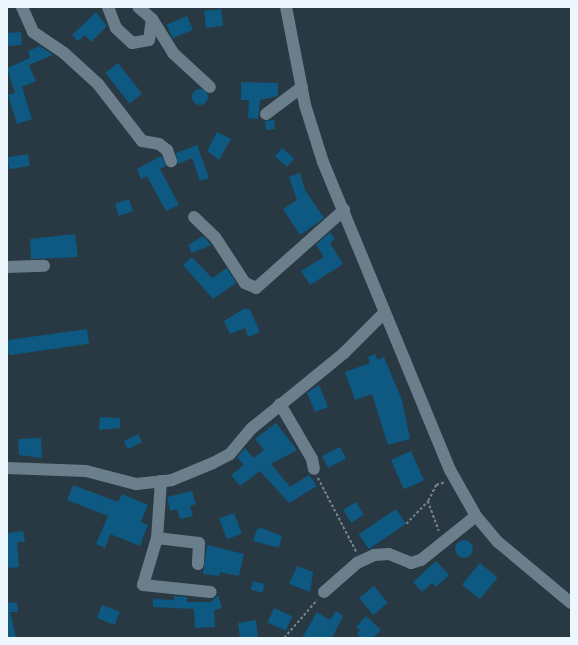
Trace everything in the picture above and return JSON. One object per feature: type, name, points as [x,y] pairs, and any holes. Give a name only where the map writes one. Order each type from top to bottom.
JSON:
[{"type":"street","points":[[22,7],[33,32],[70,58],[98,84],[142,141],[159,144],[167,150],[171,161]]},
{"type":"street","points":[[108,7],[116,28],[132,43],[149,40],[152,19]]},
{"type":"street","points":[[138,7],[152,19],[173,53],[210,87]]},
{"type":"street","points":[[286,7],[302,88],[323,162],[344,210],[384,313],[455,478],[476,516],[498,542],[571,604]]},
{"type":"street","points":[[266,114],[302,88]]},
{"type":"street","points":[[194,217],[215,237],[245,283],[256,288],[344,210]]},
{"type":"street","points":[[7,267],[44,266]]},
{"type":"street","points":[[7,468],[86,471],[136,484],[161,481],[230,454],[280,404],[344,353],[384,313]]},
{"type":"street","points":[[280,404],[312,458],[314,469]]},
{"type":"street","points":[[161,481],[157,538],[143,586],[211,592]]},
{"type":"street","points":[[324,592],[361,561],[383,554],[418,562],[476,516]]},
{"type":"street","points":[[157,538],[199,543],[198,564]]},
{"type":"path","points":[[314,469],[361,561]]},
{"type":"path","points":[[406,524],[428,501],[436,485],[455,478]]},
{"type":"path","points":[[428,501],[444,542]]},
{"type":"path","points":[[284,638],[324,592]]},
{"type":"building","points":[[221,9],[223,26],[206,28],[204,11]]},
{"type":"building","points":[[96,12],[107,26],[91,42],[85,35],[78,41],[72,35]]},
{"type":"building","points":[[187,16],[193,30],[173,38],[167,25]]},
{"type":"building","points":[[21,32],[22,45],[8,46],[7,33]]},
{"type":"building","points":[[40,46],[53,55],[29,65],[36,81],[22,87],[32,119],[17,124],[8,95],[15,93],[7,68],[30,58],[28,51]]},
{"type":"building","points":[[118,63],[142,94],[129,104],[105,73]]},
{"type":"building","points":[[241,82],[278,83],[278,96],[260,100],[258,119],[248,118],[249,100],[241,100]]},
{"type":"building","points":[[200,89],[206,91],[208,97],[206,103],[200,105],[194,103],[192,97],[194,91]]},
{"type":"building","points":[[274,120],[275,129],[266,130],[265,121]]},
{"type":"building","points":[[217,132],[231,139],[219,160],[207,151]]},
{"type":"building","points":[[197,145],[209,178],[200,181],[192,158],[178,164],[176,153]]},
{"type":"building","points":[[282,148],[294,158],[287,167],[275,156]]},
{"type":"building","points":[[28,154],[30,166],[9,169],[7,157]]},
{"type":"building","points":[[161,156],[166,166],[160,169],[179,205],[166,211],[147,176],[141,179],[137,169]]},
{"type":"building","points":[[300,173],[305,190],[324,218],[300,235],[283,209],[297,200],[289,177]]},
{"type":"building","points":[[129,199],[133,211],[119,216],[115,204]]},
{"type":"building","points":[[330,232],[335,239],[330,243],[343,264],[310,285],[301,271],[324,257],[316,245]]},
{"type":"building","points":[[75,234],[78,257],[31,259],[30,239]]},
{"type":"building","points":[[203,236],[211,245],[192,253],[188,245]]},
{"type":"building","points":[[192,257],[212,278],[227,268],[236,283],[213,299],[183,265]]},
{"type":"building","points":[[245,308],[250,310],[260,332],[248,337],[245,328],[230,334],[224,321]]},
{"type":"building","points":[[87,329],[89,344],[9,355],[7,340]]},
{"type":"building","points":[[375,354],[378,360],[384,357],[402,400],[410,439],[388,445],[372,394],[355,400],[345,372],[370,363],[368,357]]},
{"type":"building","points":[[319,385],[328,407],[315,412],[307,393]]},
{"type":"building","points":[[100,417],[120,418],[120,428],[99,430]]},
{"type":"building","points":[[276,423],[297,450],[271,464],[290,487],[309,475],[317,486],[289,503],[260,471],[240,486],[231,475],[244,465],[237,457],[245,448],[254,458],[264,450],[255,439]]},
{"type":"building","points":[[138,434],[142,442],[128,449],[124,441]]},
{"type":"building","points":[[41,438],[42,458],[19,455],[18,439]]},
{"type":"building","points":[[340,447],[346,459],[328,468],[322,456]]},
{"type":"building","points":[[411,451],[424,480],[404,489],[391,460]]},
{"type":"building","points":[[73,485],[118,502],[122,494],[148,505],[141,522],[148,525],[140,546],[110,534],[105,548],[96,544],[108,516],[67,500]]},
{"type":"building","points":[[192,491],[196,504],[190,506],[193,516],[180,519],[177,509],[170,511],[167,497]]},
{"type":"building","points":[[356,502],[364,515],[351,523],[343,510]]},
{"type":"building","points":[[396,509],[406,524],[369,549],[359,534]]},
{"type":"building","points":[[234,513],[242,534],[227,539],[219,519]]},
{"type":"building","points":[[262,528],[282,536],[279,548],[253,541],[257,529]]},
{"type":"building","points":[[23,531],[25,542],[17,542],[19,567],[7,568],[7,533]]},
{"type":"building","points":[[464,540],[470,543],[473,549],[470,555],[464,558],[458,555],[455,549],[458,543]]},
{"type":"building","points":[[207,545],[244,554],[239,576],[219,572],[220,576],[203,574]]},
{"type":"building","points":[[436,561],[449,575],[436,587],[432,583],[422,592],[413,582]]},
{"type":"building","points":[[480,563],[498,578],[480,599],[462,584]]},
{"type":"building","points":[[297,566],[313,572],[310,592],[289,584]]},
{"type":"building","points":[[253,581],[265,584],[262,593],[251,590]]},
{"type":"building","points":[[374,586],[388,603],[373,615],[359,598]]},
{"type":"building","points":[[218,595],[222,608],[214,610],[215,627],[195,628],[194,609],[153,607],[153,599],[174,600],[174,596],[187,597],[187,602],[211,602]]},
{"type":"building","points":[[17,602],[18,612],[10,612],[16,638],[7,638],[7,603]]},
{"type":"building","points":[[102,605],[120,612],[115,625],[97,618]]},
{"type":"building","points":[[274,608],[292,616],[286,631],[267,623]]},
{"type":"building","points":[[336,611],[343,616],[332,638],[302,638],[317,612],[330,620]]},
{"type":"building","points":[[366,616],[381,630],[373,638],[361,638],[357,634],[360,630],[356,627]]},
{"type":"building","points":[[256,620],[258,638],[240,638],[238,623]]}]
